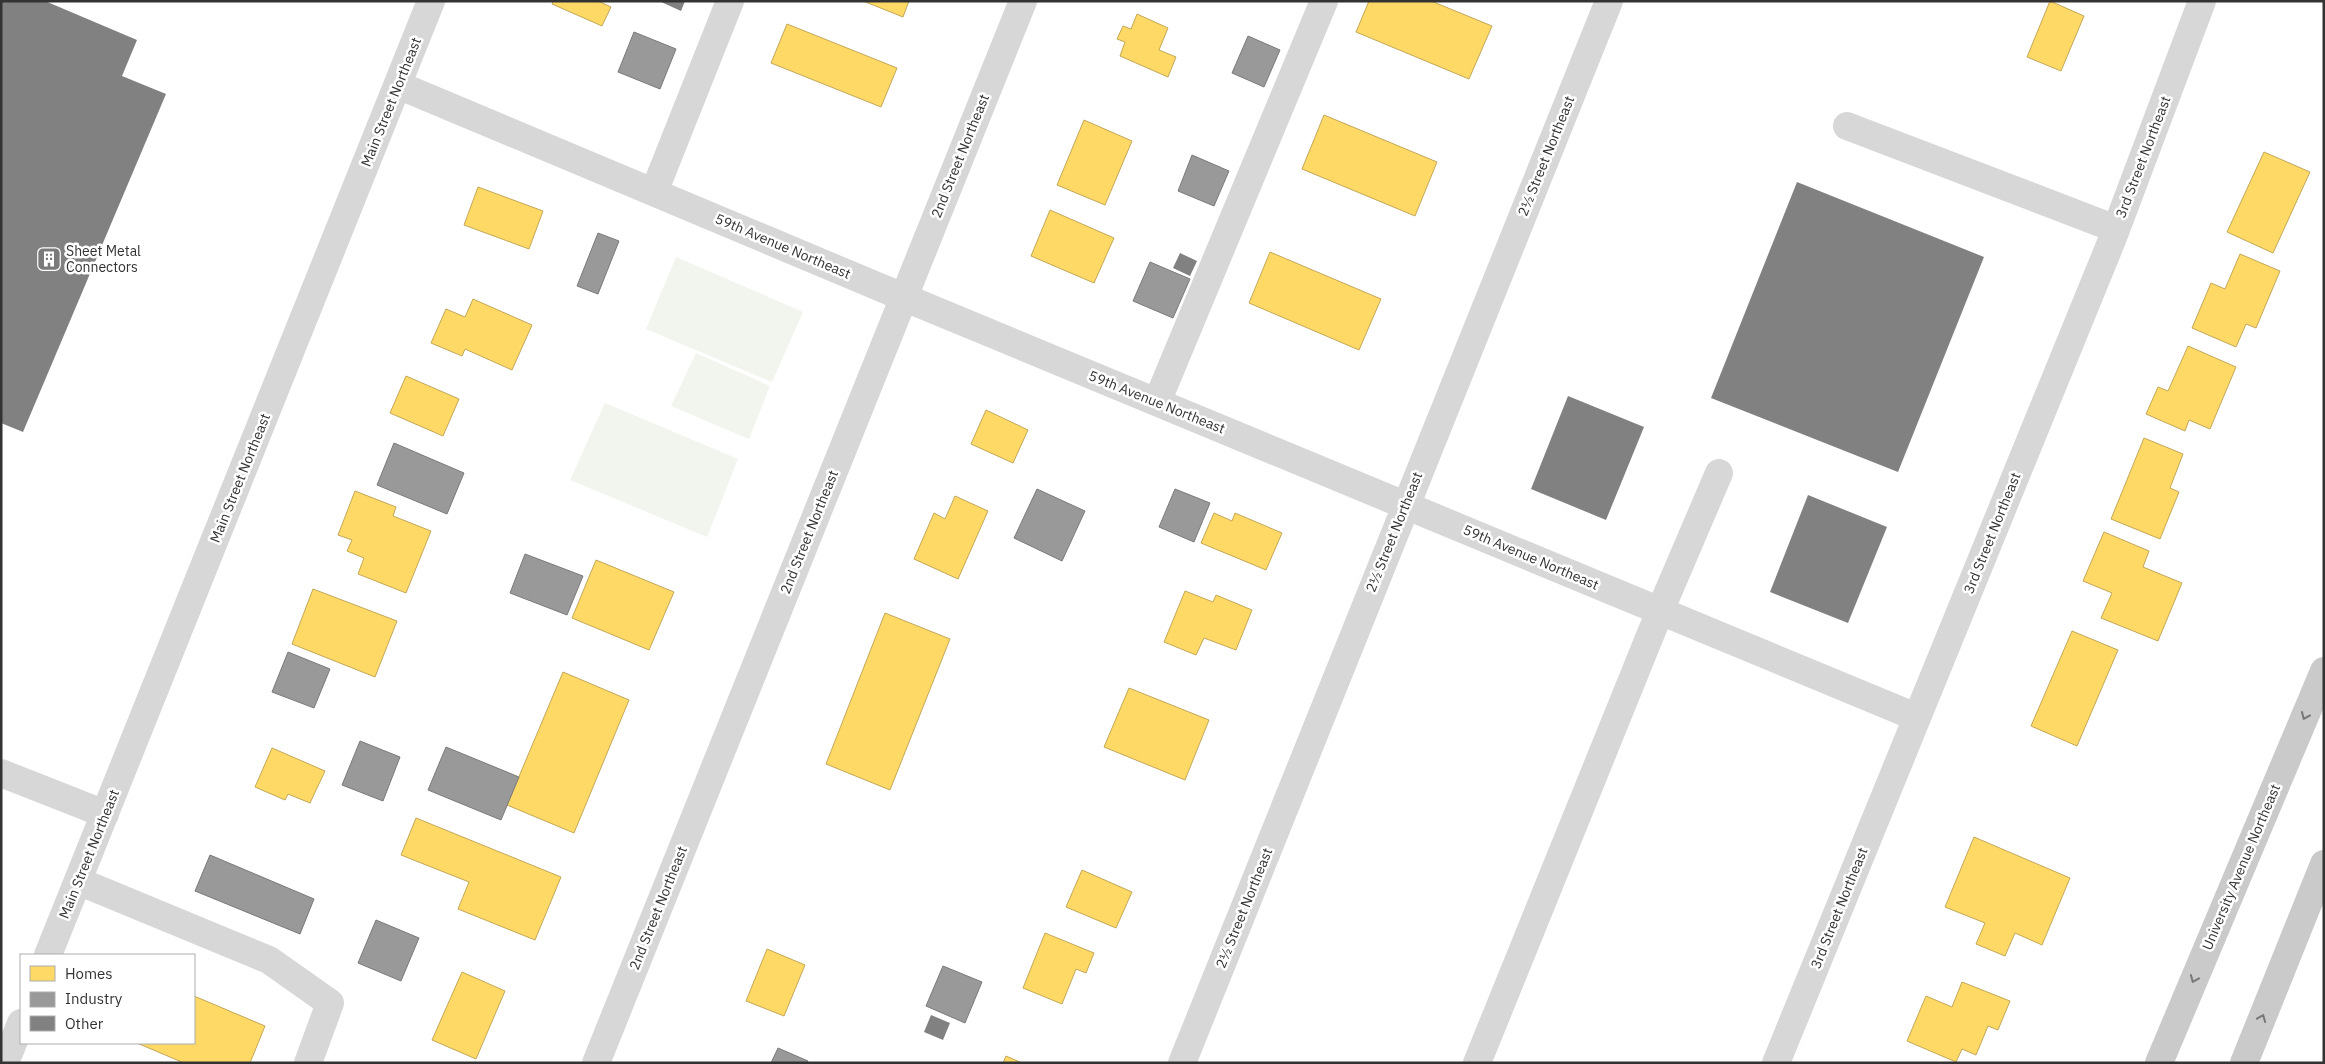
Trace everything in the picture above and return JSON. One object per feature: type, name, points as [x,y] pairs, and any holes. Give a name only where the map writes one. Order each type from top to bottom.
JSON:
[{"type":"main road","name":"University Avenue Northeast","points":[[2159,1063],[2324,671]]},
{"type":"main road","points":[[2244,1063],[2324,864]]},
{"type":"street","name":"Main Street Northeast","points":[[48,954],[431,1]]},
{"type":"street","points":[[654,192],[730,1]]},
{"type":"street","name":"2nd Street Northeast","points":[[596,1063],[1023,1]]},
{"type":"street","points":[[1157,402],[1324,1]]},
{"type":"street","name":"2½ Street Northeast","points":[[1182,1063],[1405,504],[1609,1]]},
{"type":"street","name":"3rd Street Northeast","points":[[1776,1063],[2116,229],[2202,1]]},
{"type":"street","name":"59th Avenue Northeast","points":[[398,85],[903,297],[1916,717]]},
{"type":"street","points":[[1847,126],[2116,229]]},
{"type":"street","points":[[1477,1063],[1660,610],[1719,473]]},
{"type":"street","points":[[1,773],[105,814]]},
{"type":"street","points":[[78,881],[269,960],[330,1003],[308,1063]]},
{"type":"street","points":[[5,1063],[20,1026]]},
{"type":"shaded area","points":[[676,257],[803,312],[772,382],[646,329]]},
{"type":"shaded area","points":[[696,353],[770,386],[749,439],[671,406]]},
{"type":"shaded area","points":[[605,403],[738,459],[707,537],[570,480]]},
{"type":"building: Homes","points":[[553,1],[598,1],[611,7],[602,26],[552,4]]},
{"type":"building: Homes","points":[[863,1],[909,1],[903,17]]},
{"type":"building: Homes","points":[[1369,1],[1431,1],[1492,26],[1469,79],[1356,32]]},
{"type":"building: Homes","points":[[2050,1],[2084,16],[2061,71],[2027,57]]},
{"type":"building: Homes","points":[[1137,14],[1168,28],[1159,50],[1176,57],[1168,77],[1120,56],[1125,42],[1117,39],[1123,26],[1131,29]]},
{"type":"building: Homes","points":[[787,24],[897,68],[881,107],[771,63]]},
{"type":"building: Homes","points":[[1324,115],[1437,162],[1415,216],[1302,169]]},
{"type":"building: Homes","points":[[1084,120],[1132,141],[1105,205],[1057,185]]},
{"type":"building: Homes","points":[[2264,152],[2310,172],[2273,253],[2227,232]]},
{"type":"building: Homes","points":[[478,187],[543,211],[529,249],[464,225]]},
{"type":"building: Homes","points":[[1050,210],[1114,238],[1094,283],[1031,256]]},
{"type":"building: Homes","points":[[1270,252],[1381,299],[1359,350],[1249,303]]},
{"type":"building: Homes","points":[[2240,254],[2280,271],[2256,328],[2246,324],[2236,347],[2192,328],[2211,283],[2225,289]]},
{"type":"building: Homes","points":[[473,299],[532,325],[512,370],[465,349],[462,356],[431,343],[446,309],[465,317]]},
{"type":"building: Homes","points":[[2188,346],[2236,367],[2210,429],[2189,420],[2185,431],[2146,414],[2158,387],[2168,391]]},
{"type":"building: Homes","points":[[406,376],[459,399],[443,436],[390,413]]},
{"type":"building: Homes","points":[[986,410],[1028,430],[1013,463],[971,444]]},
{"type":"building: Homes","points":[[2144,438],[2183,454],[2170,488],[2179,492],[2160,539],[2111,519]]},
{"type":"building: Homes","points":[[355,491],[396,507],[393,516],[431,531],[406,593],[358,574],[364,558],[347,551],[352,540],[338,535]]},
{"type":"building: Homes","points":[[955,496],[988,511],[958,579],[914,559],[934,513],[945,519]]},
{"type":"building: Homes","points":[[1214,513],[1232,521],[1235,513],[1282,533],[1266,570],[1201,543]]},
{"type":"building: Homes","points":[[2104,532],[2149,551],[2143,567],[2182,583],[2158,641],[2101,618],[2112,593],[2083,581]]},
{"type":"building: Homes","points":[[596,560],[674,592],[649,650],[572,618]]},
{"type":"building: Homes","points":[[313,589],[397,621],[375,677],[292,644]]},
{"type":"building: Homes","points":[[1185,591],[1213,602],[1216,595],[1252,610],[1236,650],[1204,638],[1196,655],[1164,642]]},
{"type":"building: Homes","points":[[885,613],[950,639],[890,790],[826,764]]},
{"type":"building: Homes","points":[[2072,631],[2118,650],[2077,746],[2031,726]]},
{"type":"building: Homes","points":[[563,672],[629,700],[574,833],[507,805]]},
{"type":"building: Homes","points":[[1129,688],[1209,720],[1185,780],[1104,747]]},
{"type":"building: Homes","points":[[272,748],[325,771],[310,803],[288,794],[285,800],[255,787]]},
{"type":"building: Homes","points":[[416,818],[561,877],[535,940],[458,909],[469,882],[401,855]]},
{"type":"building: Homes","points":[[1974,837],[2070,878],[2042,945],[2015,933],[2005,956],[1976,944],[1985,923],[1945,907]]},
{"type":"building: Homes","points":[[1082,870],[1132,892],[1116,928],[1066,907]]},
{"type":"building: Homes","points":[[1045,933],[1094,953],[1086,973],[1076,969],[1062,1004],[1023,988]]},
{"type":"building: Homes","points":[[767,949],[805,965],[784,1016],[746,1001]]},
{"type":"building: Homes","points":[[462,972],[505,991],[476,1059],[432,1040]]},
{"type":"building: Homes","points":[[1962,982],[2010,1001],[1998,1030],[1988,1026],[1976,1055],[1962,1049],[1956,1062],[1907,1041],[1926,996],[1952,1007]]},
{"type":"building: Homes","points":[[195,996],[265,1026],[250,1063],[184,1063],[139,1044],[195,1044]]},
{"type":"building: Homes","points":[[1006,1056],[1022,1063],[1003,1063]]},
{"type":"building: Industry","points":[[634,32],[676,49],[660,89],[618,72]]},
{"type":"building: Industry","points":[[1248,36],[1280,50],[1264,87],[1232,73]]},
{"type":"building: Industry","points":[[1192,155],[1229,171],[1214,206],[1178,191]]},
{"type":"building: Industry","points":[[598,233],[619,241],[598,294],[577,286]]},
{"type":"building: Industry","points":[[1150,262],[1190,279],[1173,318],[1133,301]]},
{"type":"building: Industry","points":[[394,443],[464,473],[447,514],[377,485]]},
{"type":"building: Industry","points":[[1037,489],[1085,511],[1062,561],[1014,538]]},
{"type":"building: Industry","points":[[1175,489],[1210,503],[1194,542],[1159,527]]},
{"type":"building: Industry","points":[[525,554],[583,576],[567,615],[510,593]]},
{"type":"building: Industry","points":[[288,652],[330,669],[314,708],[272,692]]},
{"type":"building: Industry","points":[[360,741],[400,757],[383,801],[342,785]]},
{"type":"building: Industry","points":[[446,747],[519,777],[501,820],[428,790]]},
{"type":"building: Industry","points":[[210,855],[314,899],[300,934],[195,891]]},
{"type":"building: Industry","points":[[376,920],[419,938],[401,981],[358,963]]},
{"type":"building: Industry","points":[[943,966],[982,982],[965,1023],[926,1006]]},
{"type":"building: Industry","points":[[778,1048],[808,1061],[807,1063],[771,1063]]},
{"type":"building: Other","name":"Sheet Metal Connectors","points":[[1,1],[45,1],[137,40],[122,76],[166,94],[23,432],[1,423]]},
{"type":"building: Other","points":[[659,1],[685,1],[681,11]]},
{"type":"building: Other","points":[[1797,182],[1984,257],[1898,472],[1711,398]]},
{"type":"building: Other","points":[[1180,253],[1197,261],[1190,276],[1173,268]]},
{"type":"building: Other","points":[[1568,396],[1644,427],[1606,520],[1531,489]]},
{"type":"building: Other","points":[[1808,495],[1887,527],[1848,623],[1770,592]]},
{"type":"building: Other","points":[[931,1015],[950,1023],[943,1040],[924,1032]]},
{"type":"place","name":"Sheet Metal Connectors","points":[[49,259]]}]
